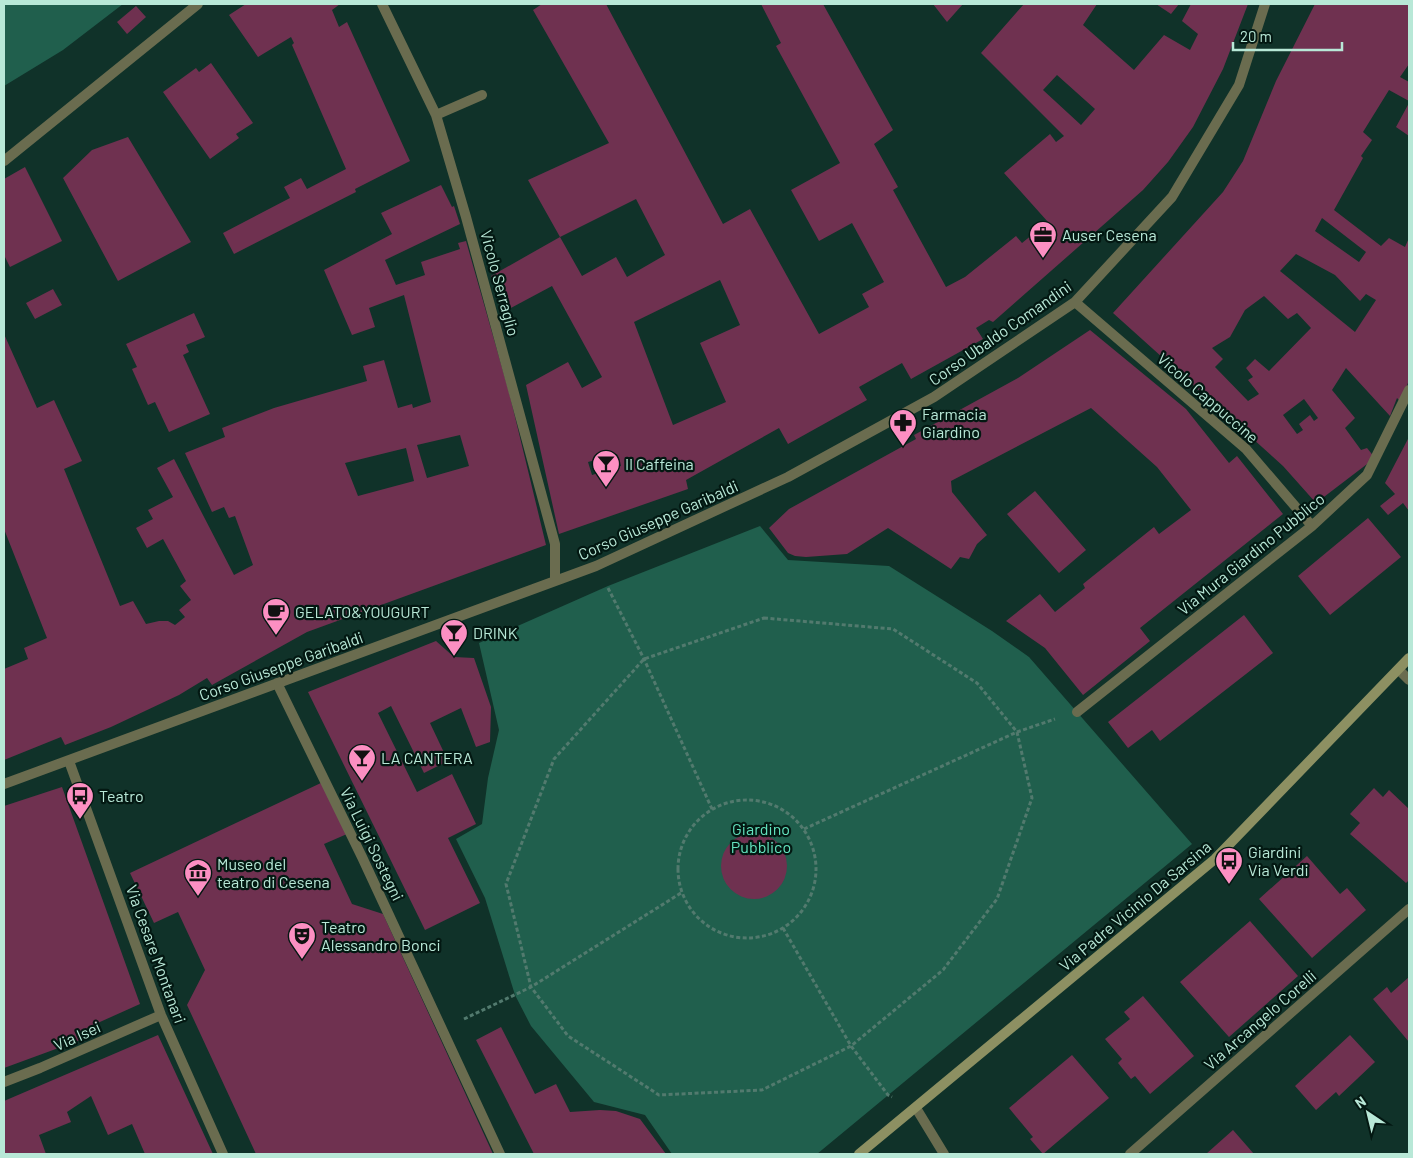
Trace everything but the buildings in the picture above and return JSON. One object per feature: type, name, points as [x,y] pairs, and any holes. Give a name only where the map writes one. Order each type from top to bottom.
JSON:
[{"type":"street","points":[[4,161],[198,4]]},
{"type":"street","name":"Vicolo Serraglio","points":[[382,4],[436,115],[466,217],[555,544],[555,580]]},
{"type":"street","name":"Corso Ubaldo Comandini","points":[[788,477],[934,397],[1075,302],[1172,197],[1239,85],[1265,4]]},
{"type":"street","points":[[436,115],[482,95]]},
{"type":"street","name":"Vicolo Cappuccine","points":[[1075,302],[1246,449],[1312,526]]},
{"type":"street","name":"Via Mura Giardino Pubblico","points":[[1077,712],[1312,526],[1367,475],[1409,390]]},
{"type":"street","name":"Corso Giuseppe Garibaldi","points":[[4,784],[596,566],[788,477]]},
{"type":"street","name":"Via Padre Vicinio Da Sarsina","points":[[859,1154],[1215,859],[1409,658]]},
{"type":"street","points":[[1399,670],[1409,680]]},
{"type":"street","name":"Via Luigi Sostegni","points":[[277,683],[444,1029],[500,1154]]},
{"type":"street","name":"Via Cesare Montanari","points":[[69,761],[161,1015],[223,1154]]},
{"type":"street","name":"Via Arcangelo Corelli","points":[[1130,1154],[1409,909]]},
{"type":"street","name":"Via Isei","points":[[4,1082],[161,1015]]},
{"type":"street","points":[[916,1108],[944,1154]]},
{"type":"path","points":[[608,586],[644,659],[712,809]]},
{"type":"path","points":[[764,618],[892,629],[977,683],[1017,732],[1032,798],[997,899],[943,970],[851,1046],[762,1090],[659,1095],[568,1036],[531,987],[506,884],[554,759],[644,659],[764,618]]},
{"type":"path","points":[[804,829],[1017,732],[1077,712]]},
{"type":"path","points":[[757,800],[787,812],[804,829],[815,853],[816,876],[813,891],[801,912],[783,928],[769,934],[745,938],[722,934],[694,914],[682,893],[678,871],[681,847],[694,825],[712,809],[733,801],[757,800]]},
{"type":"path","points":[[444,1029],[531,987],[682,893]]},
{"type":"path","points":[[783,928],[851,1046],[888,1095]]},
{"type":"green space","points":[[4,4],[123,4],[63,50],[4,86]]},
{"type":"green space","name":"Giardino Pubblico","points":[[760,526],[788,560],[889,566],[992,631],[1029,657],[1192,844],[817,1154],[672,1154],[645,1115],[594,1102],[531,1026],[515,995],[485,898],[456,839],[482,824],[488,778],[499,730],[479,643],[608,586]]},
{"type":"place","name":"Auser Cesena","points":[[1043,259]]},
{"type":"place","name":"Farmacia Giardino","points":[[903,447]]},
{"type":"place","name":"Il Caffeina","points":[[606,488]]},
{"type":"place","name":"GELATO&YOUGURT","points":[[276,636]]},
{"type":"place","name":"DRINK","points":[[454,657]]},
{"type":"place","name":"LA CANTERA","points":[[362,782]]},
{"type":"place","name":"Teatro","points":[[80,820]]},
{"type":"place","name":"Giardini Via Verdi","points":[[1229,885]]},
{"type":"place","name":"Museo del teatro di Cesena","points":[[198,897]]},
{"type":"place","name":"Teatro Alessandro Bonci","points":[[302,960]]}]
